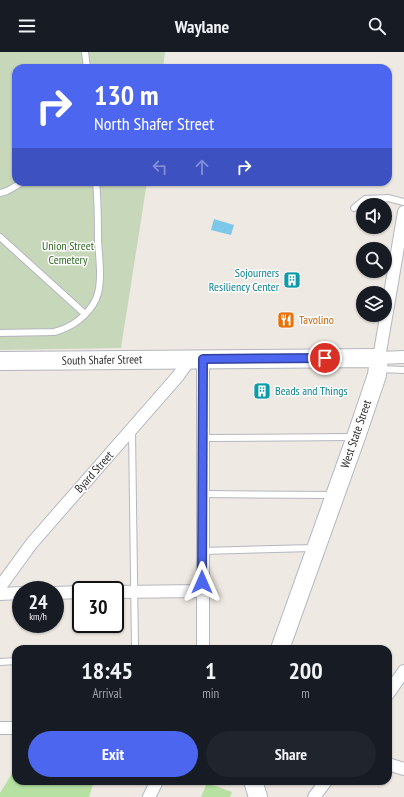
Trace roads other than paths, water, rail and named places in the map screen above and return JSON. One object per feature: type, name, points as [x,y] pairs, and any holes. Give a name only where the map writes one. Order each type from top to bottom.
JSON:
[{"type":"street","name":"West State Street","points":[[281,645],[356,437],[379,363],[404,212]]},
{"type":"street","points":[[379,363],[404,357]]},
{"type":"street","points":[[196,359],[203,438],[203,645]]},
{"type":"street","name":"South Shafer Street","points":[[0,361],[196,359],[379,363]]},
{"type":"street","name":"Byard Street","points":[[0,587],[32,542],[178,376],[196,359]]},
{"type":"street","points":[[124,592],[202,591]]},
{"type":"street","points":[[0,594],[12,593]]},
{"type":"street","points":[[392,688],[404,671]]},
{"type":"street","points":[[0,728],[12,728]]},
{"type":"street","points":[[392,765],[404,769]]},
{"type":"street","points":[[149,797],[155,785]]},
{"type":"street","points":[[254,785],[258,797]]},
{"type":"street","points":[[314,797],[323,785]]},
{"type":"lane","points":[[85,52],[86,64]]},
{"type":"lane","points":[[0,193],[16,186]]},
{"type":"lane","points":[[0,334],[58,331],[69,327],[78,321],[92,306],[96,298],[99,285],[96,186]]},
{"type":"lane","points":[[354,208],[365,199],[388,198],[404,202]]},
{"type":"lane","points":[[0,237],[85,314]]},
{"type":"lane","points":[[379,363],[404,370]]},
{"type":"lane","points":[[132,428],[135,645]]},
{"type":"lane","points":[[203,438],[356,437]]},
{"type":"lane","points":[[203,494],[335,495]]},
{"type":"lane","points":[[203,551],[316,548]]},
{"type":"lane","points":[[0,662],[12,661]]},
{"type":"water","points":[[214,219],[234,225],[231,235],[211,230]]},
{"type":"place","name":"Sojourners Resiliency Center","points":[[292,280]]},
{"type":"place","name":"Tavolino","points":[[286,320]]},
{"type":"place","name":"Beads and Things","points":[[262,391]]},
{"type":"park label","name":"Union Street Cemetery","points":[[68,253]]}]
